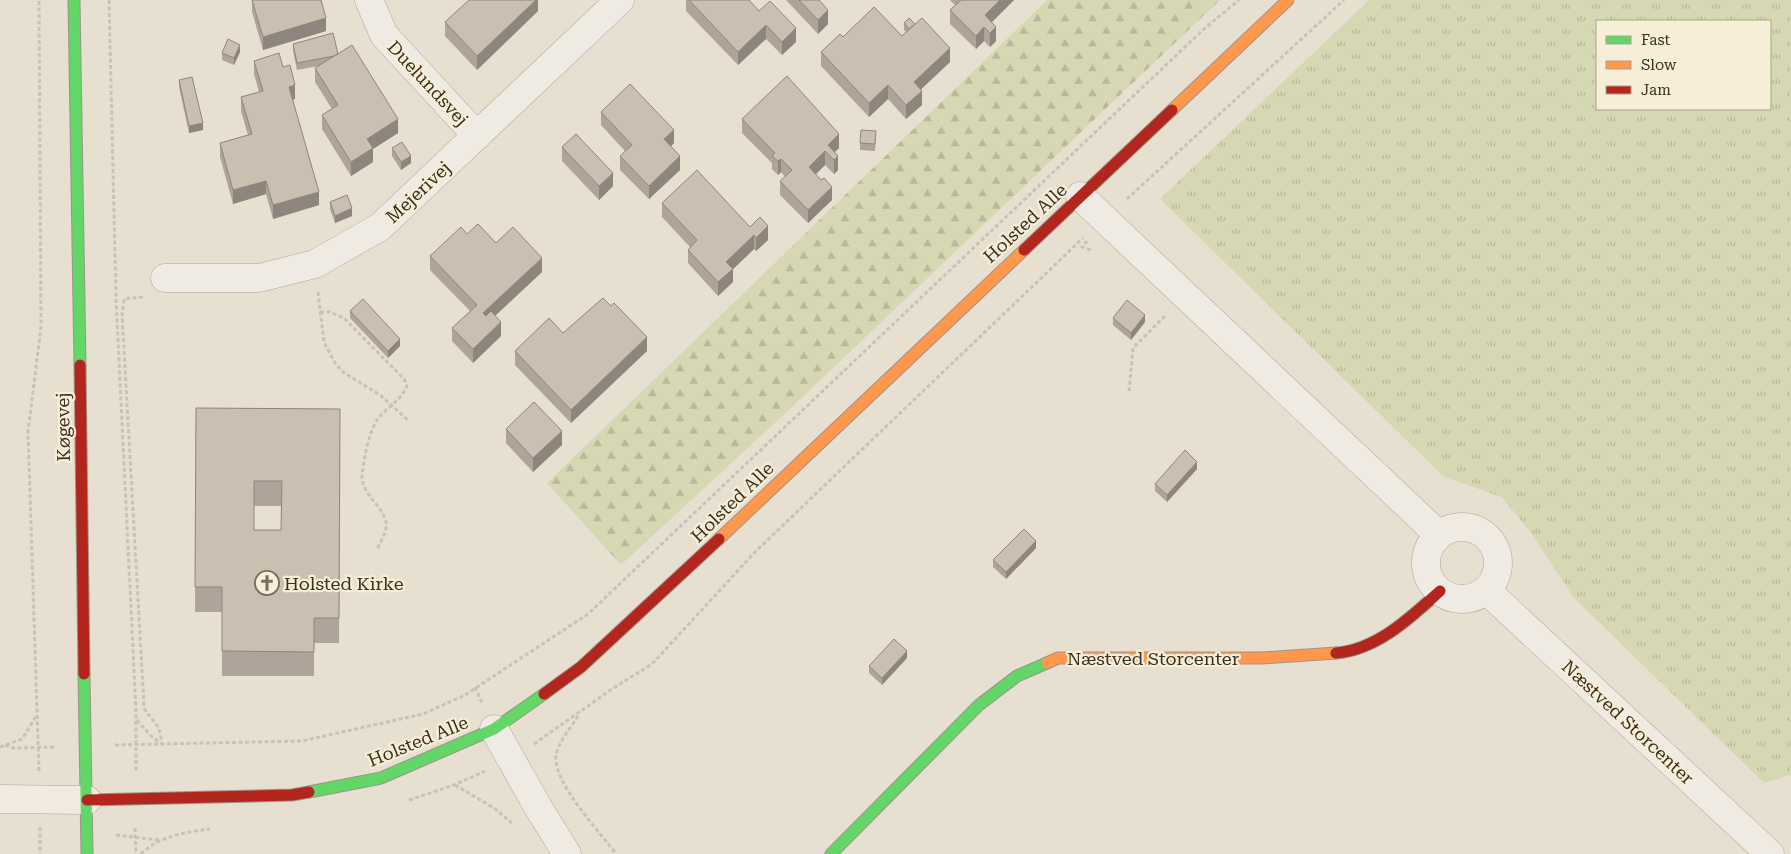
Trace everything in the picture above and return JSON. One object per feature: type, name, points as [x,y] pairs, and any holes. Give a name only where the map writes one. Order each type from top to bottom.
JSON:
[{"type":"street","name":"Køgevej","points":[[74,0],[87,854]]},
{"type":"street","name":"Duelundsvej","points":[[369,0],[384,35],[477,136]]},
{"type":"street","name":"Mejerivej","points":[[165,278],[259,278],[315,264],[380,226],[620,0]]},
{"type":"street","name":"Holsted Alle","points":[[87,800],[292,795],[381,778],[494,729],[581,667],[653,601],[1288,0]]},
{"type":"street","points":[[1080,196],[1439,535]]},
{"type":"street","points":[[1462,526],[1474,528],[1489,539],[1498,556],[1498,568],[1494,580],[1486,590],[1476,596],[1464,599],[1451,597],[1440,591],[1430,579],[1426,563],[1427,553],[1439,535],[1450,528],[1462,526]]},
{"type":"street","name":"Næstved Storcenter","points":[[1486,590],[1770,854]]},
{"type":"street","name":"Næstved Storcenter","points":[[831,854],[979,705],[1017,676],[1058,658],[1262,658],[1352,652],[1404,624],[1440,591]]},
{"type":"street","points":[[494,729],[538,807],[568,854]]},
{"type":"street","points":[[0,799],[87,800]]},
{"type":"path","points":[[38,697],[28,432],[41,327],[39,0]]},
{"type":"path","points":[[109,0],[116,298],[136,724]]},
{"type":"path","points":[[136,718],[151,736],[162,743],[302,741],[423,714],[465,694],[588,614],[1206,28],[1239,0]]},
{"type":"path","points":[[1082,246],[1106,220],[1344,0]]},
{"type":"path","points":[[511,758],[579,715],[612,689],[652,664],[756,552],[1077,244],[1102,254]]},
{"type":"path","points":[[315,264],[324,342],[335,363],[343,372],[370,387],[409,421]]},
{"type":"path","points":[[162,743],[159,728],[144,706],[122,314],[124,299],[155,297],[161,291],[165,278]]},
{"type":"path","points":[[1129,391],[1133,348],[1164,317],[1167,310]]},
{"type":"path","points":[[320,312],[330,312],[344,318],[404,379],[406,389],[377,420],[372,430],[362,478],[365,488],[385,520],[386,527],[377,550]]},
{"type":"path","points":[[0,747],[22,739],[38,715]]},
{"type":"path","points":[[579,715],[560,746],[556,757],[559,775],[616,854]]},
{"type":"path","points":[[5,745],[13,748],[38,747]]},
{"type":"path","points":[[454,785],[494,808],[517,830]]},
{"type":"path","points":[[141,854],[150,846],[169,838]]},
{"type":"green space","points":[[1047,0],[1220,0],[793,406],[621,565],[547,483]]},
{"type":"green space","points":[[1369,0],[1791,0],[1791,775],[1764,783],[1574,598],[1531,533],[1502,497],[1444,477],[1160,199]]},
{"type":"building","points":[[252,0],[321,0],[326,18],[263,37]]},
{"type":"building","points":[[469,0],[536,0],[477,56],[445,22]]},
{"type":"building","points":[[689,0],[749,0],[759,11],[770,1],[796,28],[782,42],[766,25],[738,52]]},
{"type":"building","points":[[799,0],[819,0],[828,10],[818,20]]},
{"type":"building","points":[[961,0],[1000,0],[985,15],[996,27],[990,33],[984,27],[976,36],[950,10]]},
{"type":"building","points":[[874,7],[902,36],[922,18],[950,48],[914,82],[922,91],[906,105],[888,85],[869,103],[821,52],[840,34],[843,37]]},
{"type":"building","points":[[909,18],[915,24],[909,29],[904,23]]},
{"type":"building","points":[[333,33],[338,54],[297,63],[293,44]]},
{"type":"building","points":[[228,39],[240,45],[234,58],[222,53]]},
{"type":"building","points":[[352,45],[398,119],[367,139],[373,148],[351,162],[322,115],[338,105],[315,68]]},
{"type":"building","points":[[279,53],[283,67],[290,65],[295,85],[289,87],[319,192],[273,205],[266,181],[233,190],[220,143],[252,134],[241,97],[263,91],[254,61]]},
{"type":"building","points":[[787,76],[839,134],[828,145],[838,156],[834,160],[825,151],[809,167],[821,180],[824,178],[832,187],[808,210],[780,181],[792,170],[781,159],[778,161],[772,156],[775,153],[742,119]]},
{"type":"building","points":[[192,77],[203,123],[189,126],[179,80]]},
{"type":"building","points":[[630,84],[674,130],[664,139],[680,156],[649,186],[620,156],[632,145],[601,112]]},
{"type":"building","points":[[861,130],[876,131],[875,144],[860,143]]},
{"type":"building","points":[[576,134],[613,173],[599,186],[562,147]]},
{"type":"building","points":[[402,142],[411,156],[401,162],[392,148]]},
{"type":"building","points":[[697,170],[750,227],[760,217],[768,226],[756,238],[754,235],[726,262],[733,269],[718,282],[688,250],[697,240],[662,203]]},
{"type":"building","points":[[347,195],[352,208],[335,216],[330,202]]},
{"type":"building","points":[[478,224],[496,243],[513,227],[542,258],[483,313],[486,316],[491,311],[501,322],[473,349],[452,328],[477,305],[430,256],[461,227],[467,234]]},
{"type":"building","points":[[603,298],[611,306],[614,303],[647,337],[571,410],[515,351],[549,318],[563,333]]},
{"type":"building","points":[[363,299],[400,339],[388,351],[350,311]]},
{"type":"building","points":[[1127,300],[1145,315],[1131,333],[1113,318]]},
{"type":"building","points":[[534,402],[562,431],[533,458],[506,429]]},
{"type":"building","name":"Holsted Kirke","points":[[196,408],[340,409],[339,618],[314,618],[314,652],[222,651],[222,587],[195,587]],"holes":[[[254,481],[282,481],[281,530],[254,530]]]},
{"type":"building","points":[[1185,450],[1197,462],[1167,495],[1155,484]]},
{"type":"building","points":[[1024,529],[1036,541],[1006,572],[993,560]]},
{"type":"building","points":[[894,639],[907,651],[882,678],[869,666]]},
{"type":"traffic: fast","points":[[74,0],[80,365]]},
{"type":"traffic: fast","points":[[831,854],[979,705],[1017,676],[1047,663]]},
{"type":"traffic: fast","points":[[84,674],[87,854]]},
{"type":"traffic: fast","points":[[309,792],[381,778],[494,729],[544,694]]},
{"type":"traffic: slow","points":[[1172,110],[1288,0]]},
{"type":"traffic: slow","points":[[719,539],[1024,250]]},
{"type":"traffic: slow","points":[[1047,663],[1058,658],[1262,658],[1336,653]]},
{"type":"traffic: jam","points":[[1024,250],[1172,110]]},
{"type":"traffic: jam","points":[[80,365],[84,674]]},
{"type":"traffic: jam","points":[[544,694],[581,667],[719,539]]},
{"type":"traffic: jam","points":[[1336,653],[1351,651],[1379,639],[1405,621],[1440,591]]},
{"type":"traffic: jam","points":[[87,800],[292,795],[309,792]]},
{"type":"place","name":"Holsted Kirke","points":[[267,583]]}]
